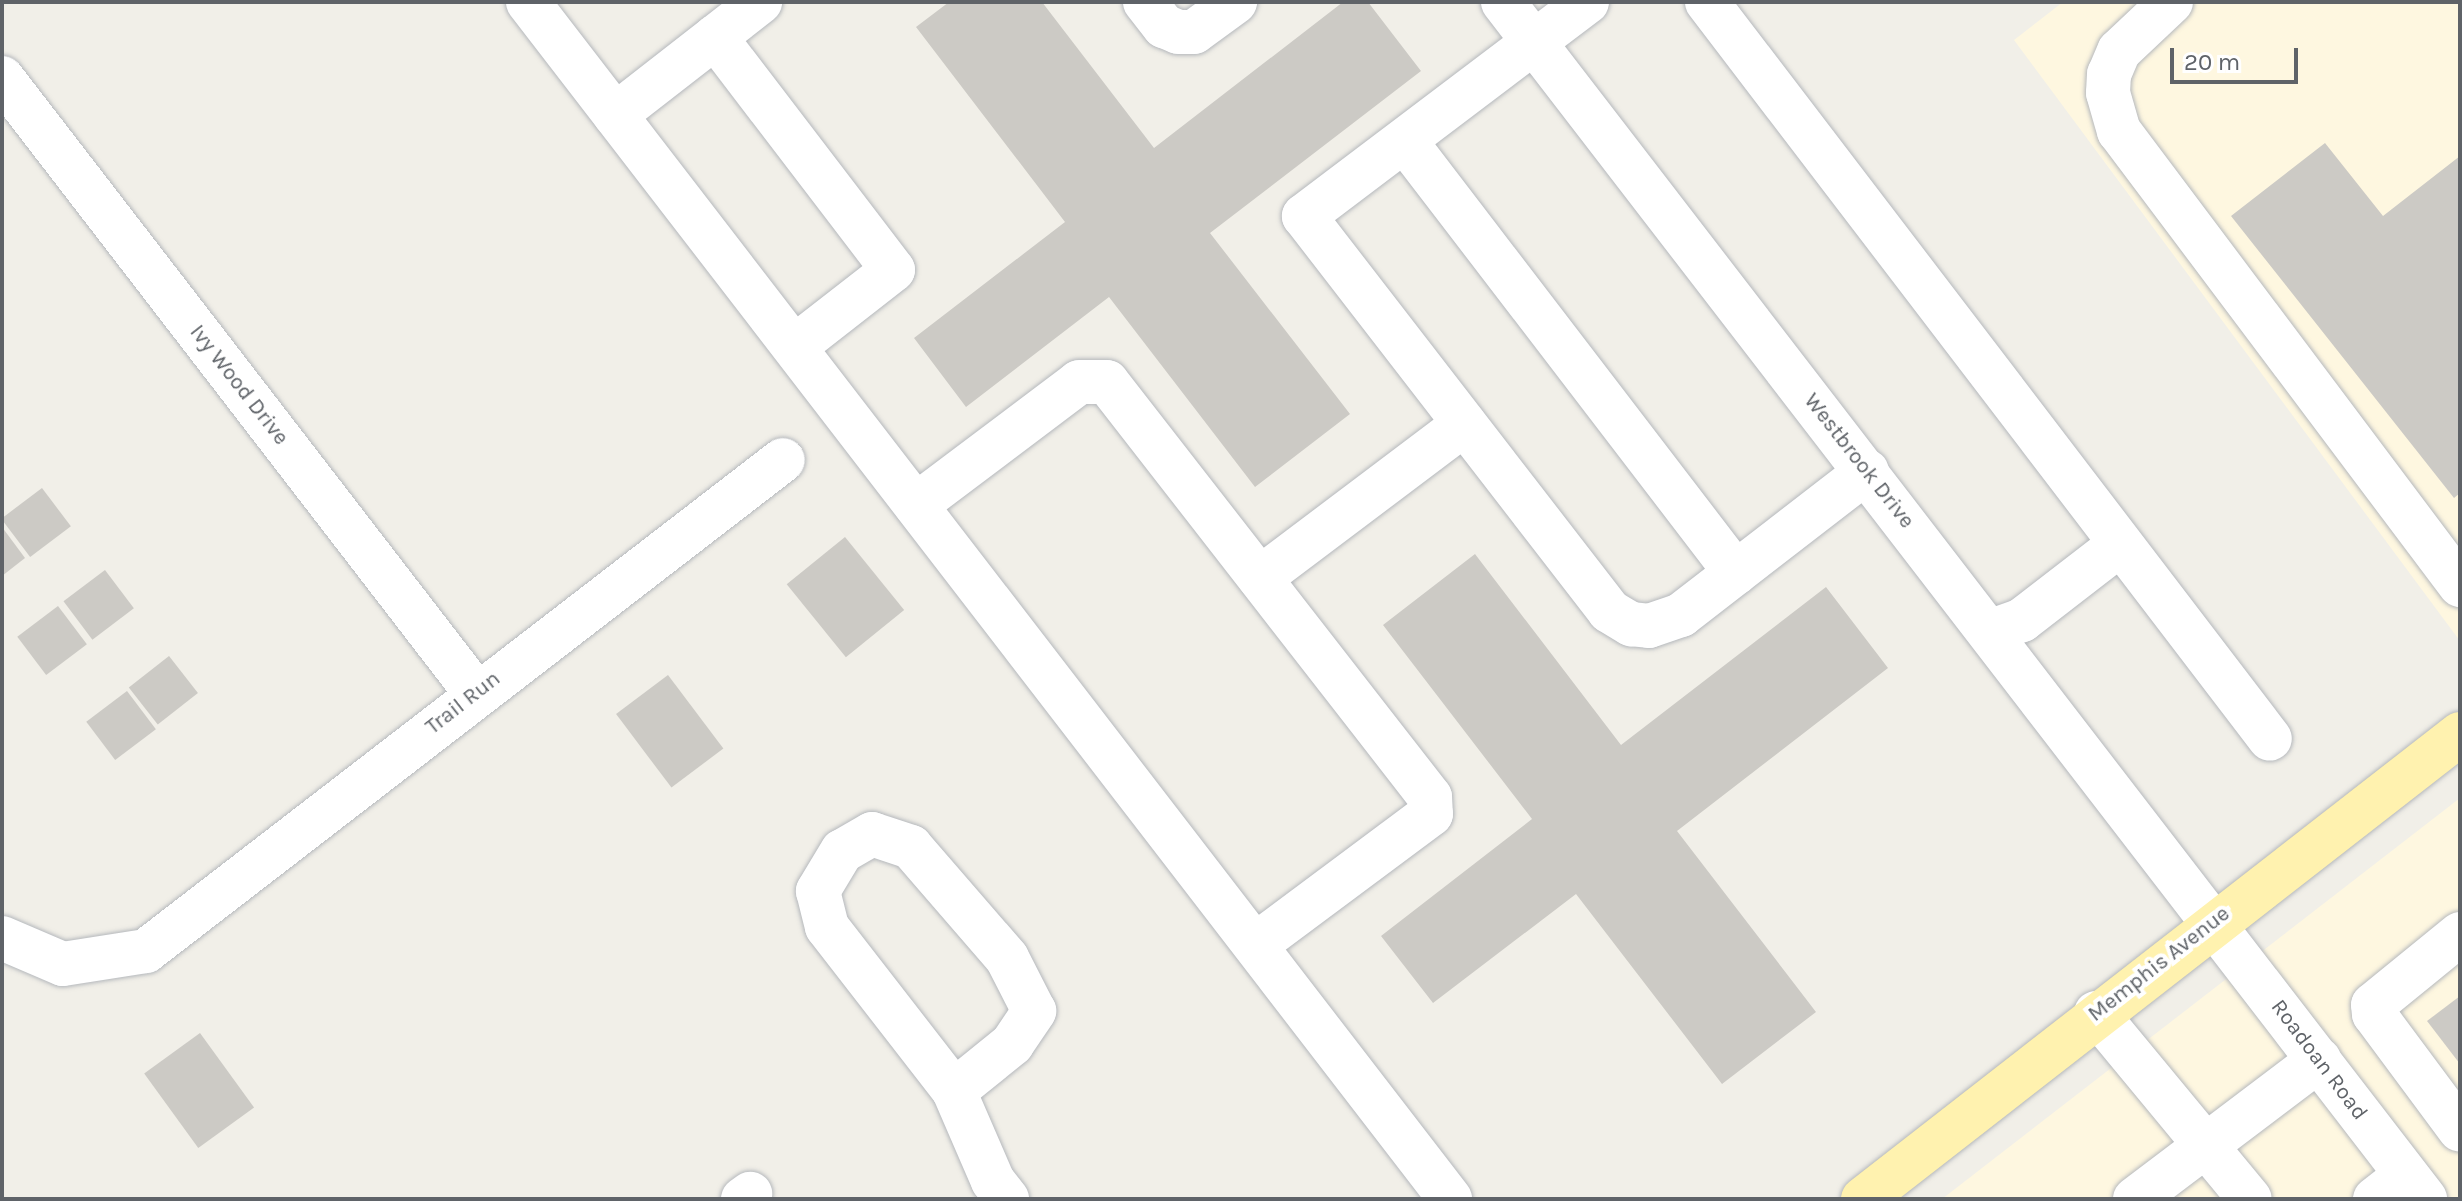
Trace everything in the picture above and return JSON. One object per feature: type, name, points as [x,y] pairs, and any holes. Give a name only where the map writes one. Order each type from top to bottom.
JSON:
[{"type":"main road","name":"Memphis Avenue","points":[[1879,1194],[2096,1013],[2459,735]]},
{"type":"street","points":[[528,2],[1450,1199]]},
{"type":"street","points":[[615,115],[760,2]]},
{"type":"street","points":[[1145,2],[1164,26],[1178,32],[1194,32],[1235,2]]},
{"type":"street","name":"Westbrook Drive","points":[[1503,2],[2214,921]]},
{"type":"street","points":[[1587,2],[1304,216],[1609,611],[1631,624],[1667,622],[1736,573],[1867,471]]},
{"type":"street","points":[[1707,2],[2270,739]]},
{"type":"street","points":[[2171,2],[2119,51],[2109,74],[2108,93],[2119,131],[2460,585]]},
{"type":"street","points":[[715,37],[893,270],[794,347]]},
{"type":"street","name":"Ivy Wood Drive","points":[[2,78],[476,693]]},
{"type":"street","points":[[1405,141],[1736,573]]},
{"type":"street","points":[[916,505],[1079,382],[1107,382],[1430,797],[1431,814],[1255,945]]},
{"type":"street","points":[[1260,578],[1464,424]]},
{"type":"street","name":"Trail Run","points":[[2,938],[63,964],[146,951],[476,693],[783,460]]},
{"type":"street","points":[[1992,631],[2022,620],[2119,545]]},
{"type":"street","points":[[954,1091],[1012,1044],[1034,1011],[1007,958],[911,847],[872,834],[842,851],[818,891],[827,927],[954,1091],[993,1181],[1007,1199]]},
{"type":"street","name":"Roadoan Road","points":[[2214,921],[2319,1060],[2402,1191]]},
{"type":"street","points":[[2460,934],[2373,1005],[2374,1014],[2460,1130]]},
{"type":"street","points":[[2096,1013],[2250,1199]]},
{"type":"street","points":[[2135,1199],[2319,1060]]},
{"type":"shaded area","points":[[2063,2],[2460,2],[2460,641],[2014,40]]},
{"type":"shaded area","points":[[2460,798],[2460,1199],[1942,1199]]},
{"type":"building","points":[[949,2],[1042,2],[1154,148],[1343,2],[1368,2],[1421,71],[1210,233],[1350,414],[1255,487],[1109,297],[966,407],[914,338],[1065,222],[916,27]]},
{"type":"building","points":[[2325,143],[2383,216],[2460,156],[2460,493],[2454,498],[2231,216]]},
{"type":"building","points":[[42,488],[71,526],[30,557],[2,518]]},
{"type":"building","points":[[2,527],[25,558],[2,576]]},
{"type":"building","points":[[845,537],[904,610],[846,657],[787,584]]},
{"type":"building","points":[[1475,554],[1621,745],[1826,587],[1888,668],[1677,831],[1816,1012],[1722,1084],[1576,894],[1433,1003],[1381,936],[1532,819],[1383,625]]},
{"type":"building","points":[[105,570],[134,608],[92,640],[63,601]]},
{"type":"building","points":[[58,606],[87,644],[46,675],[17,637]]},
{"type":"building","points":[[169,656],[198,693],[158,724],[129,687]]},
{"type":"building","points":[[668,675],[723,748],[671,788],[616,714]]},
{"type":"building","points":[[127,691],[156,729],[115,760],[86,722]]},
{"type":"building","points":[[2460,996],[2460,1064],[2427,1021]]},
{"type":"building","points":[[200,1033],[254,1107],[198,1148],[144,1074]]}]
